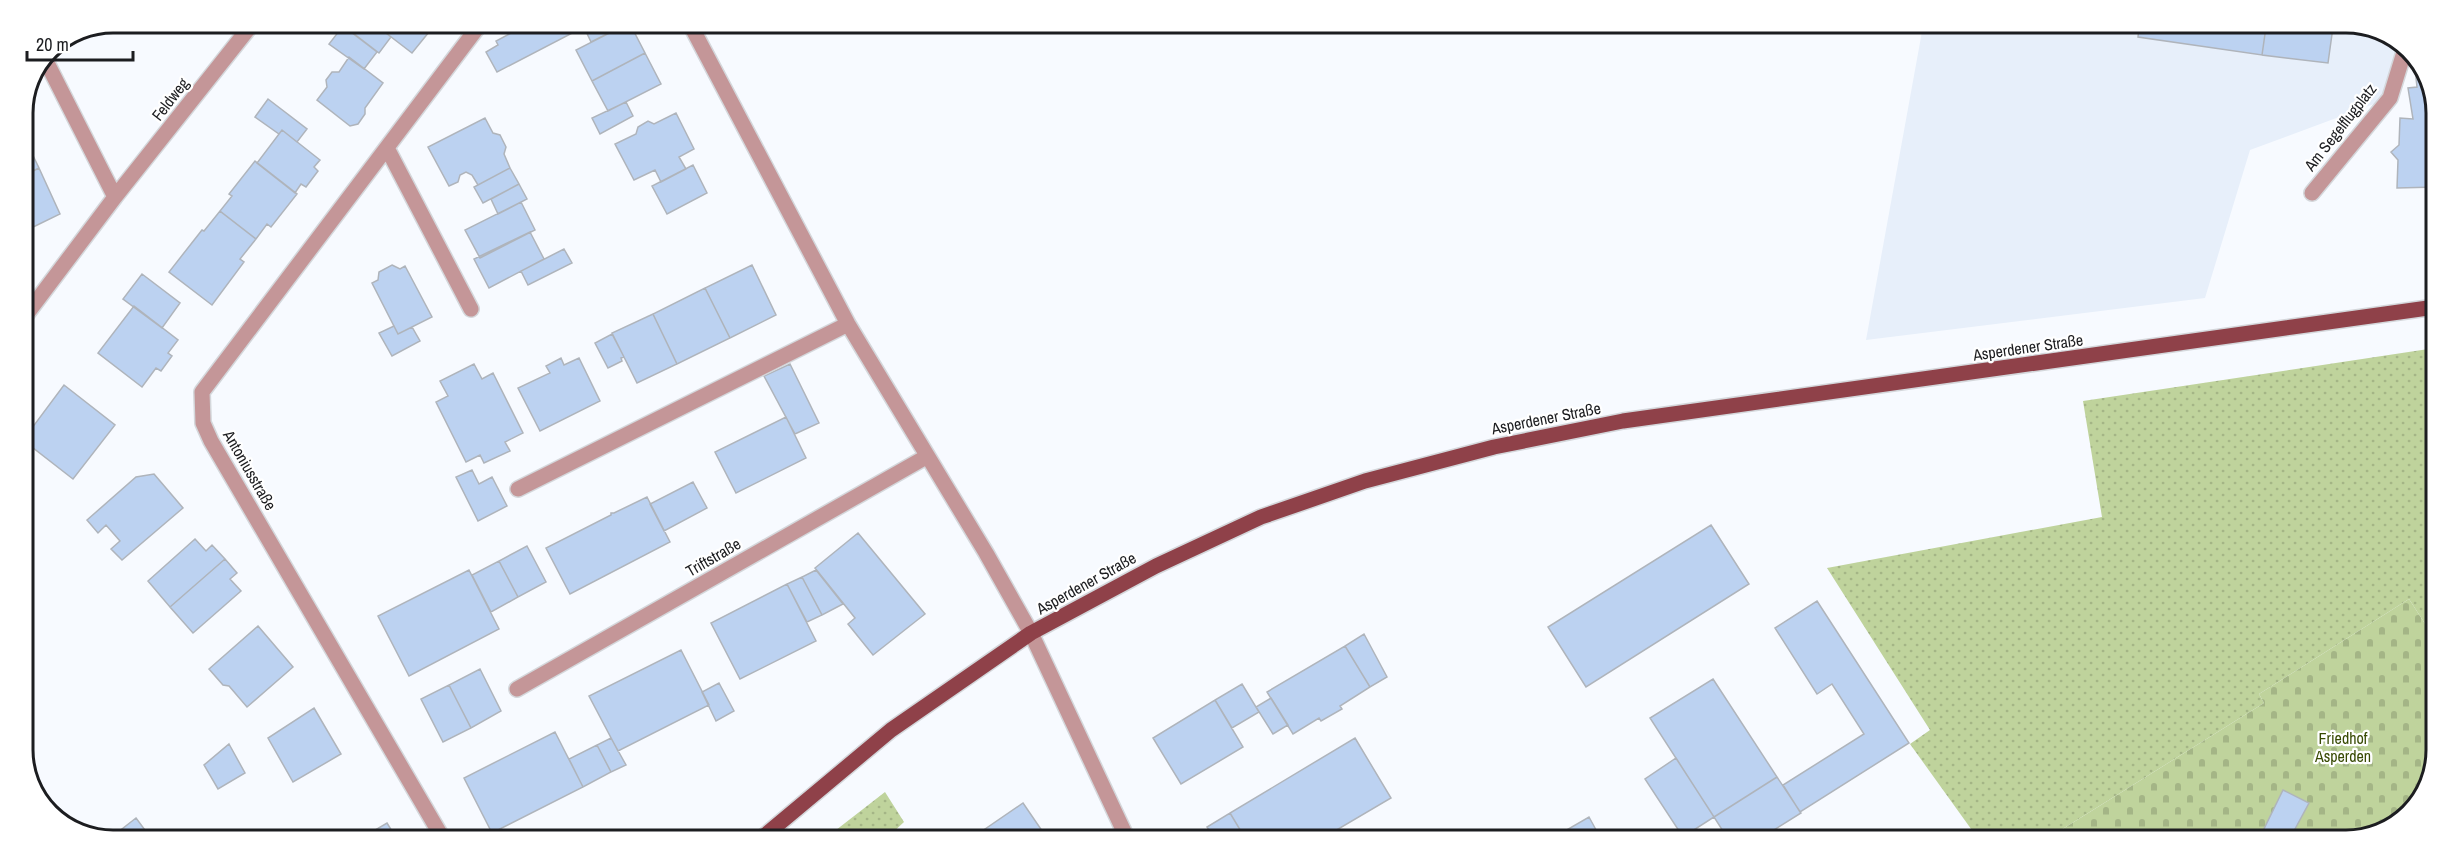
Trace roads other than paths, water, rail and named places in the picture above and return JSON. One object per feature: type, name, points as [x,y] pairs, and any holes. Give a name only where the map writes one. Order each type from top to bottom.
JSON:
[{"type":"main road","name":"Asperdener Straße","points":[[771,830],[891,730],[1031,633],[1156,566],[1261,518],[1365,481],[1494,447],[1623,422],[2426,308]]},
{"type":"street","name":"Feldweg","points":[[33,306],[115,197],[245,33]]},
{"type":"street","name":"Antoniusstraße","points":[[438,830],[211,441],[203,423],[202,392],[473,33]]},
{"type":"street","points":[[695,33],[848,324],[986,553],[1031,633],[1123,830]]},
{"type":"street","name":"Am Segelflugplatz","points":[[2312,193],[2390,98],[2403,56]]},
{"type":"street","points":[[48,65],[115,197]]},
{"type":"street","points":[[387,148],[471,309]]},
{"type":"street","points":[[518,489],[848,324]]},
{"type":"street","name":"Triftstraße","points":[[517,689],[927,457]]},
{"type":"park label","name":"Friedhof Asperden","points":[[2343,747]]}]
